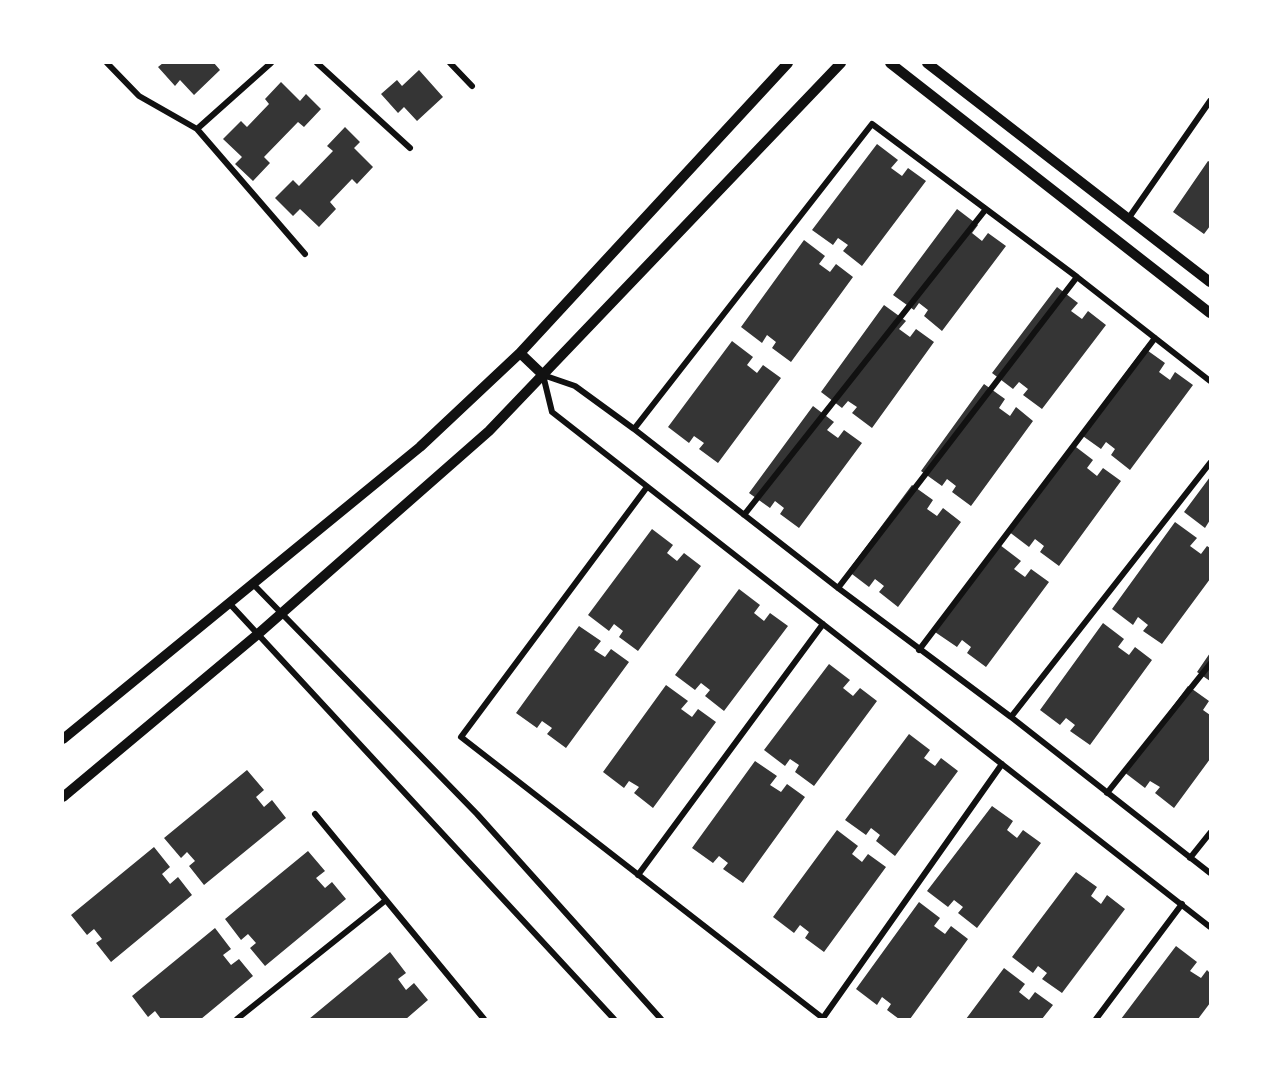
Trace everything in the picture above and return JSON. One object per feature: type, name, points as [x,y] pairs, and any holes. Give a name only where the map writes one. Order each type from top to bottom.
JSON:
[{"type":"street","points":[[107,63],[139,96],[197,129],[305,254]]},
{"type":"street","points":[[317,63],[410,148]]},
{"type":"street","points":[[450,63],[472,86]]},
{"type":"street","points":[[63,739],[420,447],[520,352],[788,63]]},
{"type":"street","points":[[63,797],[258,634],[489,430],[841,63]]},
{"type":"street","points":[[890,63],[1210,313]]},
{"type":"street","points":[[927,63],[1210,282]]},
{"type":"street","points":[[197,129],[266,65]]},
{"type":"street","points":[[1128,219],[1210,101]]},
{"type":"street","points":[[634,429],[872,124],[1077,277],[1210,381]]},
{"type":"street","points":[[744,515],[986,209]]},
{"type":"street","points":[[838,588],[1077,277]]},
{"type":"street","points":[[919,650],[1155,338]]},
{"type":"street","points":[[520,352],[542,374],[575,386],[634,429],[919,650],[1011,717],[1210,873]]},
{"type":"street","points":[[542,374],[552,412],[1210,927]]},
{"type":"street","points":[[1011,717],[1210,463]]},
{"type":"street","points":[[647,487],[461,736],[638,875],[824,1018],[1002,764]]},
{"type":"street","points":[[253,584],[477,814],[661,1019]]},
{"type":"street","points":[[229,603],[614,1019]]},
{"type":"street","points":[[638,875],[823,624]]},
{"type":"street","points":[[1107,793],[1210,663]]},
{"type":"street","points":[[315,814],[483,1019]]},
{"type":"street","points":[[1190,858],[1210,833]]},
{"type":"street","points":[[237,1019],[386,900]]},
{"type":"street","points":[[1096,1019],[1182,904]]},
{"type":"building","points":[[163,63],[214,63],[220,70],[194,95],[180,80],[175,86],[158,67]]},
{"type":"building","points":[[419,70],[443,97],[417,121],[404,107],[398,113],[381,94],[397,80],[402,86]]},
{"type":"building","points":[[281,82],[300,101],[306,94],[321,109],[304,127],[298,122],[264,157],[270,163],[253,181],[235,164],[242,157],[223,139],[241,121],[247,127],[269,104],[265,99]]},
{"type":"building","points":[[345,127],[360,142],[354,148],[373,167],[357,184],[352,179],[330,202],[336,209],[319,227],[300,209],[293,216],[275,198],[293,180],[299,186],[333,151],[327,146]]},
{"type":"building","points":[[877,144],[898,160],[891,168],[902,176],[908,168],[926,181],[862,266],[843,251],[848,245],[838,238],[833,245],[812,230]]},
{"type":"building","points":[[1208,161],[1210,162],[1210,226],[1204,234],[1173,212]]},
{"type":"building","points":[[957,209],[978,225],[972,233],[982,241],[988,233],[1006,246],[942,331],[924,316],[928,310],[919,303],[914,310],[893,295]]},
{"type":"building","points":[[804,240],[825,256],[819,264],[830,272],[836,264],[853,277],[791,362],[772,348],[776,342],[767,335],[762,343],[741,327]]},
{"type":"building","points":[[1057,287],[1078,303],[1071,311],[1082,319],[1088,311],[1106,325],[1042,409],[1023,395],[1028,389],[1019,382],[1013,389],[992,373]]},
{"type":"building","points":[[884,305],[906,321],[899,329],[910,337],[916,329],[934,342],[872,428],[852,413],[857,407],[848,401],[842,408],[821,392]]},
{"type":"building","points":[[732,341],[753,357],[747,365],[757,373],[763,365],[781,378],[718,463],[699,449],[704,443],[694,436],[689,443],[668,427]]},
{"type":"building","points":[[1144,348],[1165,363],[1159,372],[1170,380],[1175,372],[1193,385],[1130,470],[1111,455],[1115,449],[1106,442],[1101,449],[1080,434]]},
{"type":"building","points":[[984,384],[1005,399],[999,408],[1010,416],[1016,407],[1033,421],[971,506],[952,492],[956,486],[947,479],[942,486],[921,471]]},
{"type":"building","points":[[813,406],[834,422],[827,430],[838,438],[844,430],[862,443],[799,528],[780,514],[784,508],[775,501],[770,508],[749,493]]},
{"type":"building","points":[[1072,444],[1093,460],[1087,468],[1097,476],[1103,468],[1121,481],[1059,566],[1040,552],[1044,546],[1035,539],[1029,547],[1008,531]]},
{"type":"building","points":[[1210,477],[1210,520],[1205,528],[1184,512]]},
{"type":"building","points":[[912,485],[933,500],[927,509],[937,516],[943,508],[961,522],[898,607],[879,592],[884,586],[875,579],[869,587],[848,571]]},
{"type":"building","points":[[1175,522],[1197,538],[1190,546],[1201,554],[1207,546],[1210,548],[1210,579],[1162,644],[1143,631],[1148,625],[1138,617],[1133,625],[1112,609]]},
{"type":"building","points":[[652,529],[673,545],[667,553],[677,561],[684,553],[701,566],[638,651],[619,637],[623,631],[614,624],[609,631],[588,615]]},
{"type":"building","points":[[1000,545],[1021,561],[1014,569],[1025,577],[1031,569],[1049,582],[986,667],[967,653],[971,647],[962,640],[957,647],[935,632]]},
{"type":"building","points":[[739,589],[760,605],[754,613],[764,621],[770,613],[788,626],[724,711],[705,696],[710,690],[701,683],[695,690],[675,675]]},
{"type":"building","points":[[1103,623],[1124,639],[1118,647],[1129,655],[1135,647],[1152,660],[1090,745],[1070,731],[1075,725],[1066,718],[1060,725],[1040,710]]},
{"type":"building","points":[[579,626],[601,641],[594,650],[605,657],[611,649],[629,662],[566,748],[547,734],[552,728],[542,721],[537,728],[516,713]]},
{"type":"building","points":[[1210,653],[1210,681],[1197,672]]},
{"type":"building","points":[[829,664],[850,680],[843,688],[853,696],[860,688],[877,701],[814,786],[795,772],[799,765],[790,759],[785,766],[764,750]]},
{"type":"building","points":[[666,685],[688,701],[681,709],[692,717],[698,709],[716,722],[653,808],[634,793],[639,787],[629,781],[624,788],[603,772]]},
{"type":"building","points":[[1188,686],[1209,701],[1203,710],[1210,715],[1210,759],[1174,808],[1155,793],[1160,787],[1150,781],[1145,788],[1124,772]]},
{"type":"building","points":[[909,734],[930,750],[924,758],[935,766],[941,758],[958,771],[895,856],[876,841],[880,835],[871,828],[866,835],[845,820]]},
{"type":"building","points":[[755,761],[777,776],[770,785],[781,792],[787,784],[805,797],[743,883],[723,869],[728,863],[719,856],[713,863],[692,848]]},
{"type":"building","points":[[247,770],[264,790],[256,797],[264,807],[272,800],[286,818],[204,885],[189,866],[195,861],[187,852],[181,858],[164,838]]},
{"type":"building","points":[[992,806],[1013,821],[1007,830],[1017,838],[1023,830],[1041,843],[977,928],[958,913],[963,907],[954,900],[948,907],[927,891]]},
{"type":"building","points":[[837,830],[858,846],[852,854],[862,862],[868,854],[886,867],[824,952],[805,938],[809,932],[800,925],[794,933],[773,917]]},
{"type":"building","points":[[154,847],[170,867],[162,874],[170,884],[178,877],[192,895],[111,962],[96,943],[102,939],[94,929],[87,935],[71,915]]},
{"type":"building","points":[[308,851],[325,871],[316,878],[325,888],[332,882],[346,899],[265,966],[250,948],[256,943],[248,934],[241,940],[225,919]]},
{"type":"building","points":[[1076,872],[1097,887],[1091,896],[1101,904],[1107,895],[1125,909],[1062,993],[1042,979],[1047,973],[1038,966],[1033,973],[1012,957]]},
{"type":"building","points":[[919,902],[940,918],[934,926],[945,934],[951,926],[968,939],[910,1019],[899,1019],[887,1010],[891,1004],[882,997],[877,1005],[856,989]]},
{"type":"building","points":[[215,928],[231,949],[223,955],[231,965],[239,959],[253,976],[201,1019],[161,1019],[155,1011],[148,1017],[132,996]]},
{"type":"building","points":[[1176,946],[1197,962],[1190,971],[1201,978],[1207,970],[1210,973],[1210,1003],[1198,1019],[1121,1019]]},
{"type":"building","points":[[390,952],[406,973],[398,979],[406,990],[414,983],[428,1000],[406,1019],[309,1019]]},
{"type":"building","points":[[1004,968],[1025,984],[1019,992],[1029,1000],[1035,992],[1053,1005],[1042,1019],[966,1019]]}]
